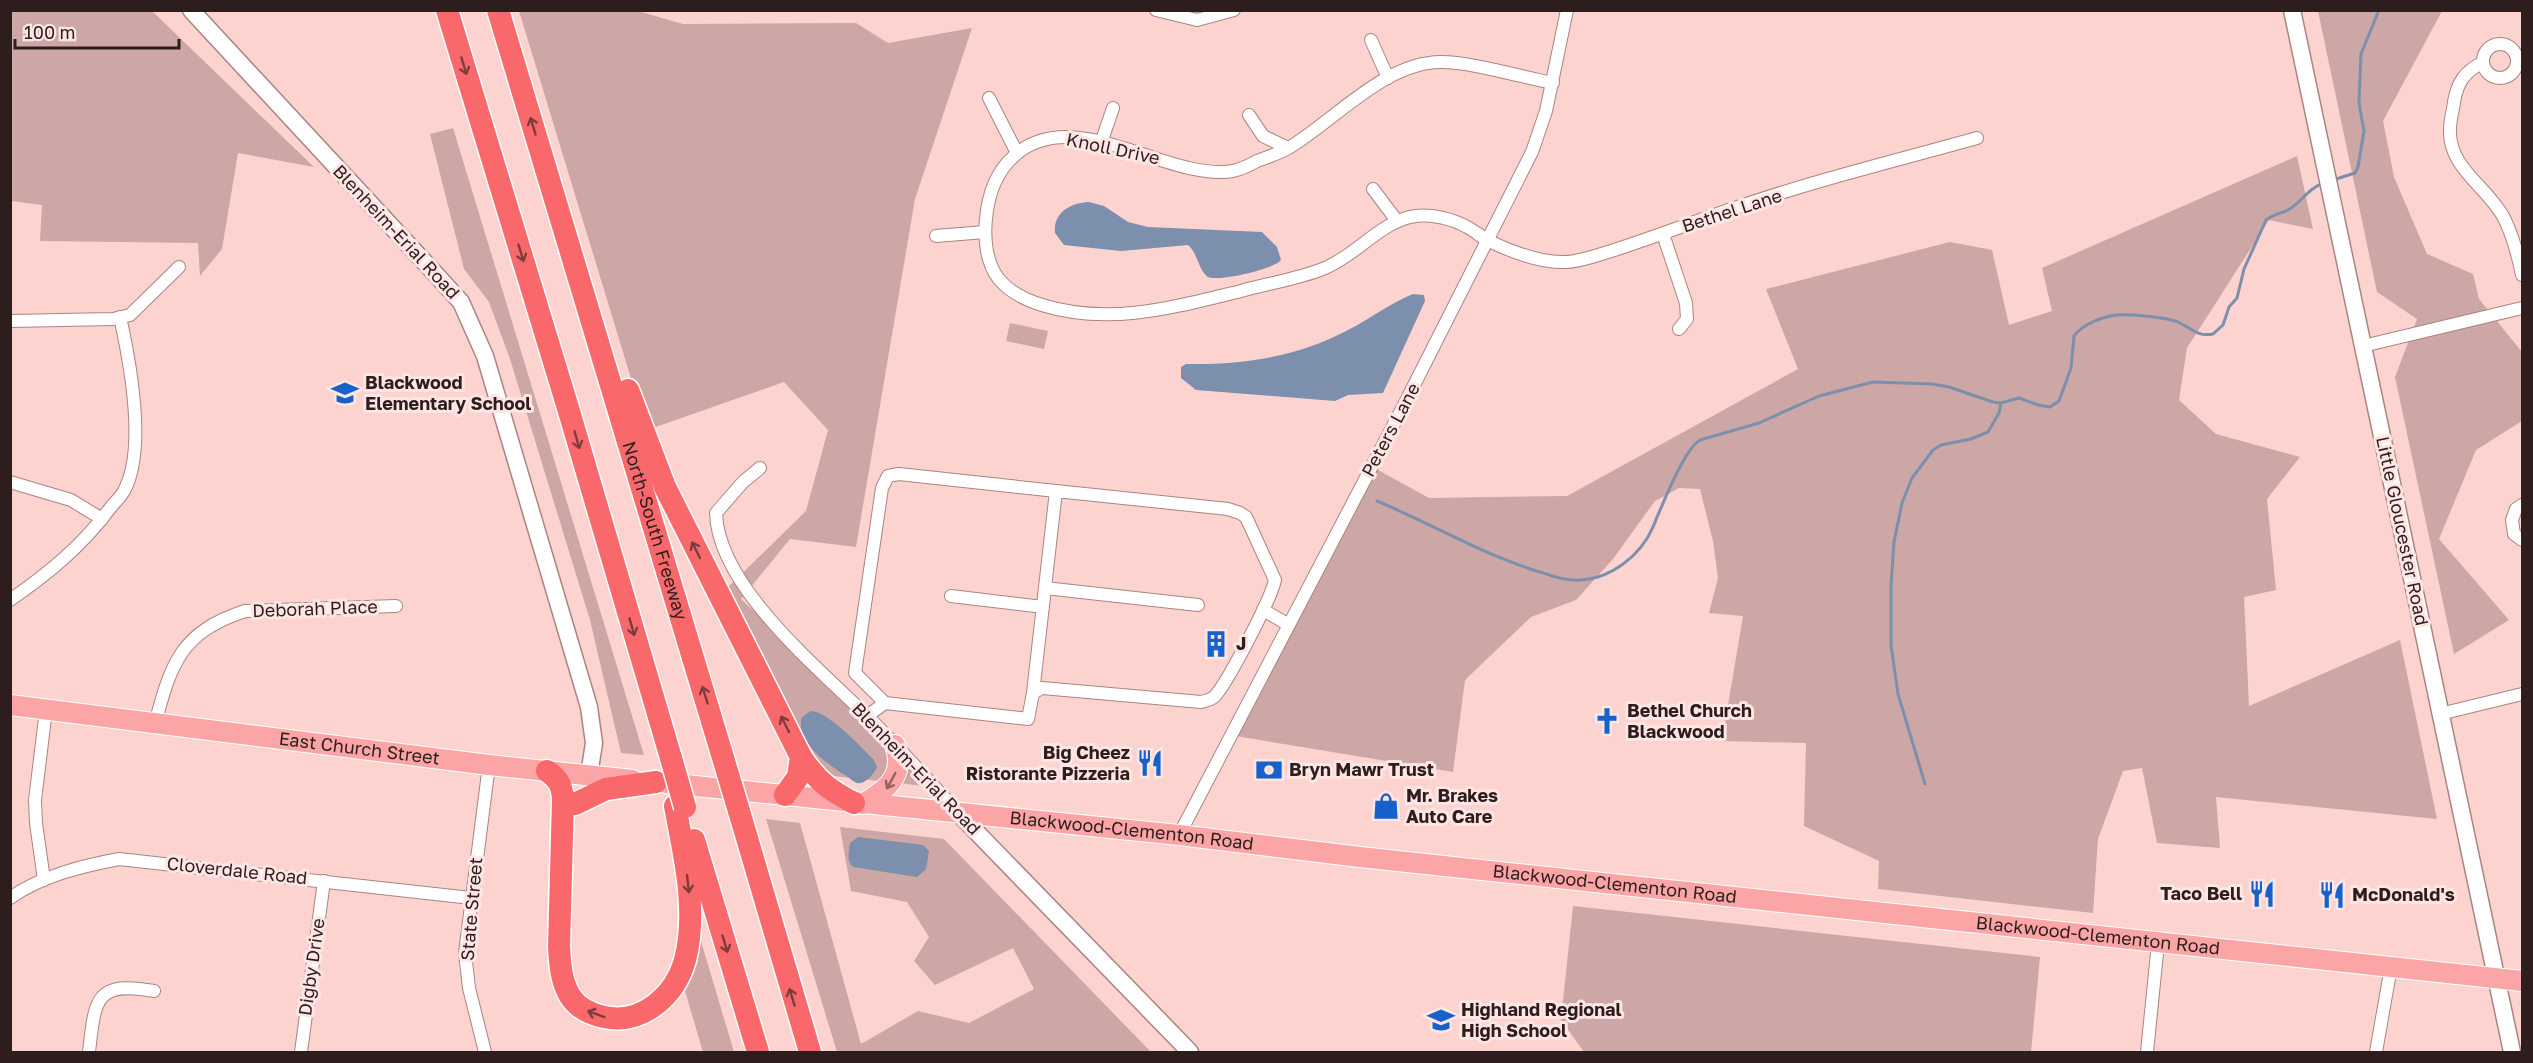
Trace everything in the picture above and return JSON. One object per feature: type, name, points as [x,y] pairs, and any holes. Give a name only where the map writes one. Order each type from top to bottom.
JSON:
[{"type":"highway","points":[[447,10],[663,731],[666,759],[680,806],[758,1053]]},
{"type":"highway","name":"North-South Freeway","points":[[498,10],[810,1053]]},
{"type":"highway","points":[[547,171],[665,487],[801,757],[814,776],[828,790],[858,803]]},
{"type":"highway","points":[[785,795],[798,777],[801,757]]},
{"type":"highway","points":[[547,771],[556,777],[562,788],[564,828],[560,971],[566,988],[580,1007],[594,1015],[623,1018],[640,1015],[654,1007],[667,994],[685,961],[689,896],[680,806]]},
{"type":"highway","points":[[564,828],[589,776]]},
{"type":"highway","points":[[575,804],[606,789],[656,782]]},
{"type":"main road","name":"Blenheim-Erial Road","points":[[191,10],[461,302],[469,317],[485,356],[590,706],[594,743],[589,776]]},
{"type":"main road","name":"Little Gloucester Road","points":[[2292,10],[2512,1053]]},
{"type":"main road","name":"East Church Street","points":[[10,705],[489,765],[708,788]]},
{"type":"main road","points":[[858,803],[884,792],[893,780],[898,762],[895,745]]},
{"type":"main road","name":"Blackwood-Clementon Road","points":[[708,788],[1179,835],[2523,981]]},
{"type":"main road","name":"Blenheim-Erial Road","points":[[958,813],[1190,1053]]},
{"type":"street","points":[[1156,10],[1197,20],[1234,10]]},
{"type":"street","name":"Peters Lane","points":[[1179,835],[1405,403],[1532,152],[1553,83],[1567,10]]},
{"type":"street","points":[[1371,40],[1388,78]]},
{"type":"street","name":"Knoll Drive","points":[[1487,240],[1465,225],[1447,219],[1413,216],[1397,221],[1330,266],[1189,303],[1122,315],[1074,314],[1019,296],[997,277],[989,259],[984,232],[993,186],[1003,167],[1017,153],[1038,141],[1058,137],[1101,143],[1194,168],[1236,171],[1288,148],[1388,78],[1402,71],[1439,62],[1553,83]]},
{"type":"street","points":[[2482,63],[2470,70],[2460,82],[2450,130],[2453,151],[2466,172],[2503,216],[2523,275]]},
{"type":"street","points":[[989,98],[1017,153]]},
{"type":"street","points":[[1101,143],[1113,108]]},
{"type":"street","points":[[1249,115],[1263,136],[1288,148]]},
{"type":"street","name":"Bethel Lane","points":[[1487,240],[1538,258],[1569,262],[1663,234],[1742,205],[1977,138]]},
{"type":"street","points":[[1373,189],[1397,221]]},
{"type":"street","points":[[936,236],[984,232]]},
{"type":"street","points":[[1663,234],[1686,303],[1688,319],[1679,329]]},
{"type":"street","points":[[10,321],[130,315],[179,267]]},
{"type":"street","points":[[2363,346],[2523,308]]},
{"type":"street","points":[[10,600],[57,567],[102,519],[125,489],[133,458],[135,411],[120,317]]},
{"type":"street","name":"Blenheim-Erial Road","points":[[760,468],[719,507],[716,513],[723,548],[747,592],[820,672],[867,716],[958,813]]},
{"type":"street","points":[[839,688],[855,673],[882,488],[888,476],[900,474],[1228,509],[1246,517],[1275,580],[1273,591],[1222,686],[1212,698],[1201,702],[1042,687],[1033,693]]},
{"type":"street","points":[[10,482],[71,500],[102,519]]},
{"type":"street","points":[[855,673],[885,703],[1028,719],[1056,491]]},
{"type":"street","points":[[2523,505],[2516,509],[2512,520],[2514,534],[2523,540]]},
{"type":"street","points":[[1045,588],[1198,605]]},
{"type":"street","points":[[951,596],[1043,607]]},
{"type":"street","name":"Deborah Place","points":[[155,724],[165,686],[176,660],[188,642],[222,618],[245,611],[396,606]]},
{"type":"street","points":[[1263,610],[1288,625]]},
{"type":"street","points":[[2440,714],[2523,694]]},
{"type":"street","points":[[867,716],[885,703]]},
{"type":"street","points":[[44,880],[35,800],[46,710]]},
{"type":"street","name":"State Street","points":[[485,1053],[469,988],[465,953],[489,765]]},
{"type":"street","name":"Cloverdale Road","points":[[10,898],[44,880],[88,865],[119,859],[471,898]]},
{"type":"street","name":"Digby Drive","points":[[301,1053],[324,881]]},
{"type":"street","points":[[2147,1053],[2158,943]]},
{"type":"street","points":[[2376,1053],[2391,967]]},
{"type":"street","points":[[89,1053],[98,1001],[107,992],[120,987],[154,991]]},
{"type":"shaded area","points":[[11,10],[152,11],[314,167],[238,153],[222,249],[200,276],[198,243],[40,241],[42,205],[11,201]]},
{"type":"shaded area","points":[[519,11],[638,11],[683,24],[856,23],[888,43],[972,28],[915,199],[856,547],[790,539],[741,599],[820,672],[934,787],[815,774],[813,752],[725,590],[806,511],[828,430],[784,382],[650,429],[648,434]]},
{"type":"shaded area","points":[[2318,11],[2442,11],[2383,121],[2394,177],[2427,254],[2473,274],[2479,299],[2522,352],[2522,421],[2476,450],[2439,539],[2509,620],[2454,654],[2395,377],[2417,319],[2377,292]]},
{"type":"shaded area","points":[[453,128],[644,755],[621,753],[590,620],[510,359],[489,302],[464,269],[430,134]]},
{"type":"shaded area","points":[[2297,156],[2313,229],[2269,220],[2187,348],[2179,400],[2216,434],[2300,457],[2267,499],[2276,590],[2244,597],[2249,706],[2400,640],[2437,819],[2216,797],[2220,848],[2157,843],[2142,768],[2123,771],[2098,839],[2093,913],[1878,889],[1879,861],[1804,826],[1806,743],[1722,741],[1743,616],[1709,613],[1718,578],[1713,541],[1700,489],[1679,488],[1655,501],[1613,559],[1576,600],[1531,617],[1465,680],[1453,772],[1230,735],[1369,465],[1429,498],[1567,496],[1798,369],[1766,289],[1950,242],[1992,250],[2009,325],[2052,311],[2042,268]]},
{"type":"shaded area","points":[[1010,323],[1048,331],[1044,349],[1006,341]]},
{"type":"shaded area","points":[[766,819],[800,823],[861,1044],[918,1011],[969,1023],[1034,989],[1013,948],[935,985],[914,961],[929,937],[907,902],[851,891],[840,827],[944,839],[1151,1052],[837,1052]]},
{"type":"shaded area","points":[[1573,906],[2040,957],[2031,1052],[1584,1052],[1561,1020]]},
{"type":"shaded area","points":[[697,928],[734,1052],[703,1052],[685,991]]},
{"type":"water","points":[[1089,202],[1104,206],[1128,222],[1148,227],[1262,232],[1277,247],[1281,260],[1277,264],[1258,271],[1213,278],[1205,274],[1188,245],[1121,251],[1064,245],[1055,233],[1057,219],[1064,210],[1076,204]]},
{"type":"water","points":[[1413,294],[1424,295],[1425,301],[1383,393],[1348,395],[1335,401],[1196,390],[1181,378],[1181,367],[1186,364],[1249,361],[1309,347],[1348,330]]},
{"type":"water","points":[[811,711],[827,717],[874,760],[877,767],[869,778],[860,783],[856,782],[814,751],[803,734],[801,726],[802,717]]},
{"type":"water","points":[[858,837],[923,845],[929,851],[926,869],[917,877],[853,867],[849,859],[850,843]]},
{"type":"waterway","points":[[2333,180],[2355,173],[2358,167],[2364,131],[2359,103],[2361,54],[2379,10]]},
{"type":"waterway","points":[[1377,501],[1519,565],[1559,578],[1592,579],[1624,564],[1641,547],[1653,527],[1680,466],[1700,440],[1759,423],[1819,396],[1873,382],[1932,384],[1949,387],[1993,402],[2001,403],[2019,398],[2050,407],[2059,401],[2071,368],[2074,336],[2093,322],[2116,315],[2147,316],[2178,322],[2198,333],[2213,334],[2223,325],[2229,307],[2237,298],[2244,269],[2266,220],[2288,210],[2314,188],[2324,183]]},
{"type":"waterway","points":[[1925,784],[1898,694],[1891,645],[1894,542],[1902,503],[1912,478],[1933,450],[1941,445],[1971,439],[1988,432],[1999,413],[2001,403]]},
{"type":"place","name":"Blackwood Elementary School","points":[[345,393]]},
{"type":"place","name":"J","points":[[1216,644]]},
{"type":"place","name":"Bethel Church Blackwood","points":[[1607,721]]},
{"type":"place","name":"Big Cheez Ristorante Pizzeria","points":[[1150,763]]},
{"type":"place","name":"Bryn Mawr Trust","points":[[1269,770]]},
{"type":"place","name":"Mr. Brakes Auto Care","points":[[1386,806]]},
{"type":"place","name":"Taco Bell","points":[[2262,894]]},
{"type":"place","name":"McDonald's","points":[[2332,895]]},
{"type":"place","name":"Highland Regional High School","points":[[1441,1020]]}]
